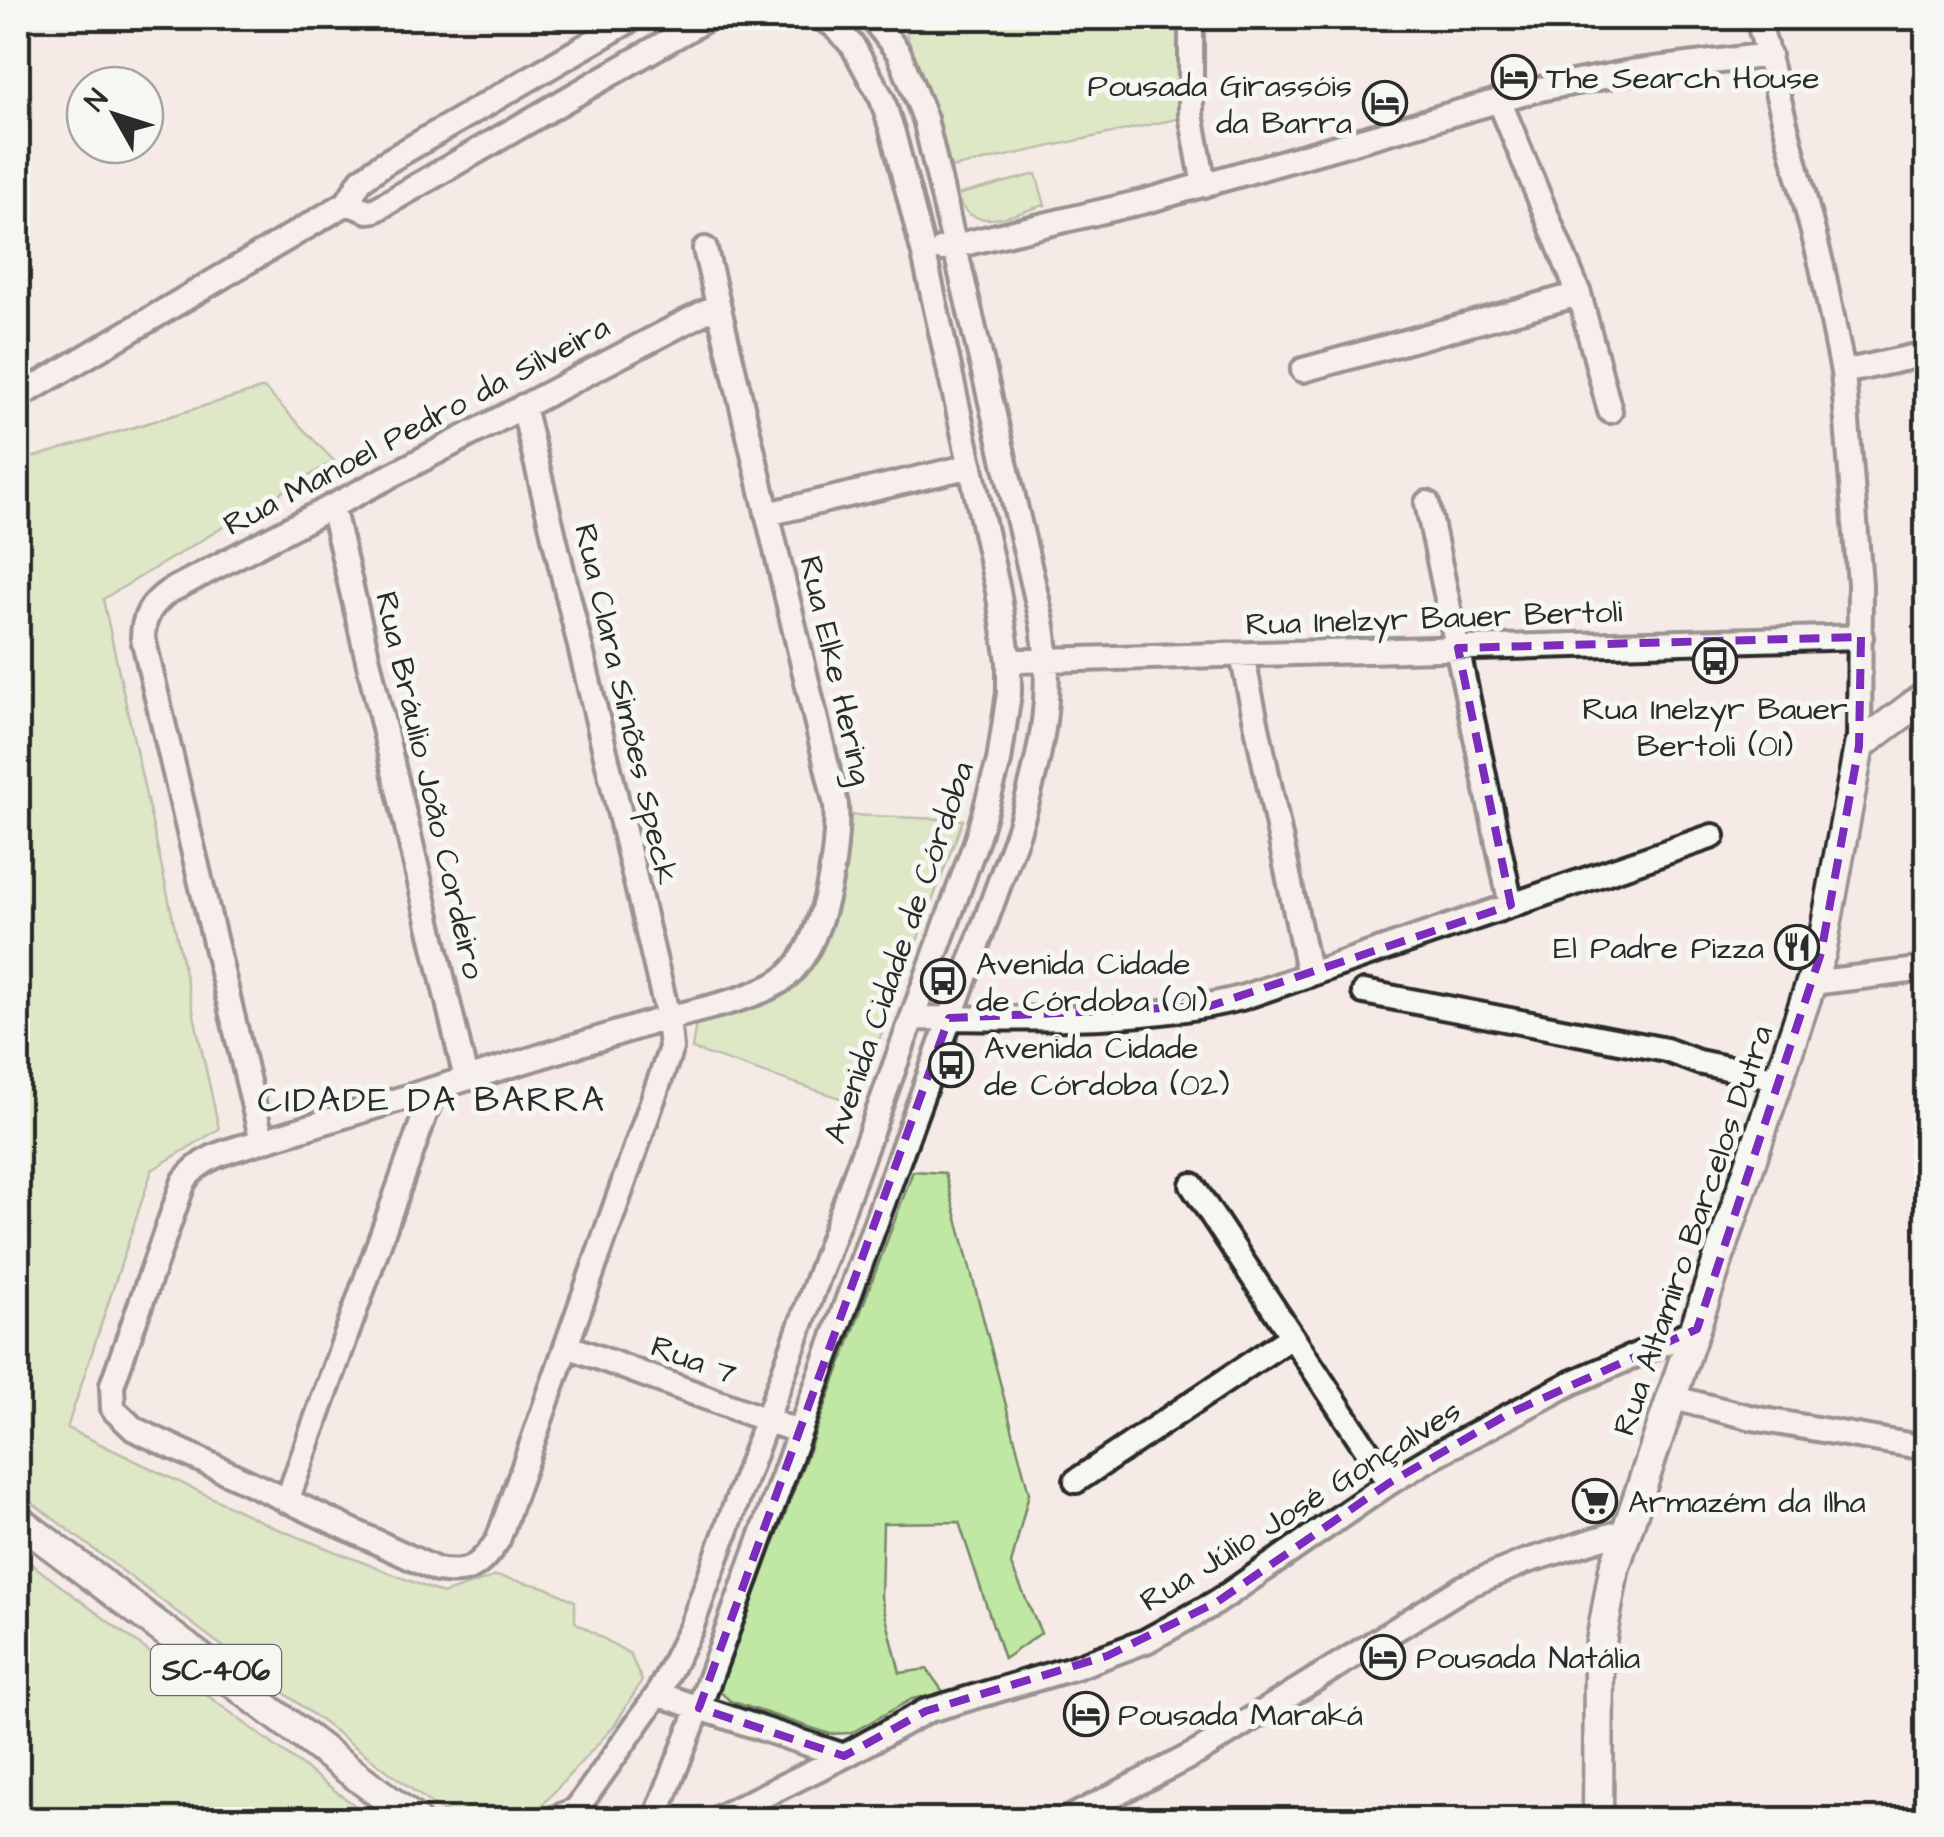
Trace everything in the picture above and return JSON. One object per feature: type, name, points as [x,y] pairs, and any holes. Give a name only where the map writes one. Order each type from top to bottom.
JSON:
[{"type":"main road","points":[[1859,746],[1926,696]]},
{"type":"main road","name":"Rua Altamiro Barcelos Dutra","points":[[1598,1820],[1602,1626],[1614,1569],[1812,983],[1828,919],[1859,746]]},
{"type":"main road","name":"SC-406","points":[[18,1520],[415,1820]]},
{"type":"street","points":[[18,397],[347,204],[361,180],[383,164],[634,18]]},
{"type":"street","points":[[347,204],[375,210],[708,18]]},
{"type":"street","name":"Avenida Cidade de Córdoba","points":[[654,1820],[699,1708],[950,1018],[1031,790],[1045,722],[1049,660],[957,246],[914,87],[899,53],[872,18]]},
{"type":"street","points":[[1190,18],[1191,114],[1204,185]]},
{"type":"street","points":[[1758,18],[1822,266],[1844,372],[1861,636],[1859,746]]},
{"type":"street","name":"Avenida Cidade de Córdoba","points":[[566,1818],[658,1694],[692,1628],[990,800],[1006,724],[1009,662],[998,591],[924,254],[882,99],[853,46],[830,20]]},
{"type":"street","points":[[924,254],[1204,185],[1578,80],[1769,55]]},
{"type":"street","points":[[525,81],[543,111]]},
{"type":"street","points":[[1499,100],[1579,294],[1610,411]]},
{"type":"street","name":"Rua Elke Hering","points":[[288,1500],[134,1429],[113,1408],[112,1385],[179,1193],[192,1169],[216,1155],[766,990],[790,974],[813,933],[835,860],[838,832],[831,779],[704,250]]},
{"type":"street","points":[[1303,370],[1579,294]]},
{"type":"street","name":"Rua Manoel Pedro da Silveira","points":[[262,1141],[142,638],[149,609],[168,592],[718,305]]},
{"type":"street","points":[[1844,372],[1926,354]]},
{"type":"street","name":"Rua Clara Simões Speck","points":[[288,1500],[437,1570],[455,1574],[474,1568],[498,1540],[667,1062],[671,1032],[668,1018],[523,406]]},
{"type":"street","points":[[767,514],[971,466]]},
{"type":"street","points":[[1427,503],[1511,905]]},
{"type":"street","name":"Rua Bráulio João Cordeiro","points":[[332,506],[466,1079]]},
{"type":"street","name":"Rua Inelzyr Bauer Bertoli","points":[[1009,662],[1861,636]]},
{"type":"street","points":[[1242,654],[1308,975]]},
{"type":"street","points":[[912,1018],[1178,1011],[1241,998],[1714,836]]},
{"type":"street","points":[[1812,983],[1926,969]]},
{"type":"street","points":[[1364,992],[1666,1050],[1698,1062],[1780,1079]]},
{"type":"street","points":[[288,1500],[434,1089]]},
{"type":"street","points":[[1192,1185],[1388,1483]]},
{"type":"street","name":"Rua Júlio José Gonçalves","points":[[714,1820],[926,1711],[1107,1656],[1188,1620],[1388,1483],[1571,1382],[1697,1329]]},
{"type":"street","points":[[1076,1481],[1292,1336]]},
{"type":"street","name":"Rua 7","points":[[567,1346],[799,1432]]},
{"type":"street","points":[[1674,1398],[1753,1418],[1926,1448]]},
{"type":"street","points":[[1066,1820],[1198,1752],[1464,1588],[1524,1562],[1627,1530]]},
{"type":"street","points":[[658,1694],[844,1756]]},
{"type":"highlighted area","points":[[1861,637],[1859,746],[1821,953],[1697,1329],[1510,1413],[1389,1483],[1217,1602],[1107,1656],[926,1711],[844,1756],[699,1708],[949,1018],[1210,1006],[1511,905],[1458,648]]},
{"type":"green space","points":[[901,18],[1181,18],[1181,118],[951,168]]},
{"type":"green space","points":[[1036,174],[1045,205],[1007,216],[982,219],[972,215],[957,195]]},
{"type":"green space","points":[[264,388],[334,461],[103,599],[219,1129],[152,1170],[67,1428],[273,1527],[443,1594],[496,1576],[545,1587],[575,1601],[575,1622],[630,1654],[642,1681],[614,1726],[533,1815],[513,1819],[456,1819],[430,1803],[18,1492],[18,462]]},
{"type":"green space","points":[[851,815],[963,820],[855,1103],[692,1049],[696,1023],[769,1002],[798,982],[814,963],[836,916]]},
{"type":"green space","points":[[913,1171],[945,1173],[1029,1493],[1011,1565],[1041,1633],[1004,1659],[959,1522],[883,1523],[881,1597],[900,1673],[927,1669],[944,1693],[912,1699],[851,1733],[830,1734],[730,1701],[719,1691]]},
{"type":"green space","points":[[18,1554],[373,1819],[18,1819]]},
{"type":"place","name":"The Search House","points":[[1514,77]]},
{"type":"place","name":"Pousada Girassóis da Barra","points":[[1385,103]]},
{"type":"place","name":"Rua Inelzyr Bauer Bertoli (01)","points":[[1715,661]]},
{"type":"place","name":"El Padre Pizza","points":[[1797,947]]},
{"type":"place","name":"Avenida Cidade de Córdoba (01)","points":[[943,981]]},
{"type":"place","name":"Avenida Cidade de Córdoba (02)","points":[[951,1065]]},
{"type":"place","name":"Armazém da Ilha","points":[[1595,1501]]},
{"type":"place","name":"Pousada Natália","points":[[1383,1657]]},
{"type":"place","name":"Pousada Maraká","points":[[1086,1714]]},
{"type":"district","name":"CIDADE DA BARRA","points":[[432,1099]]}]
